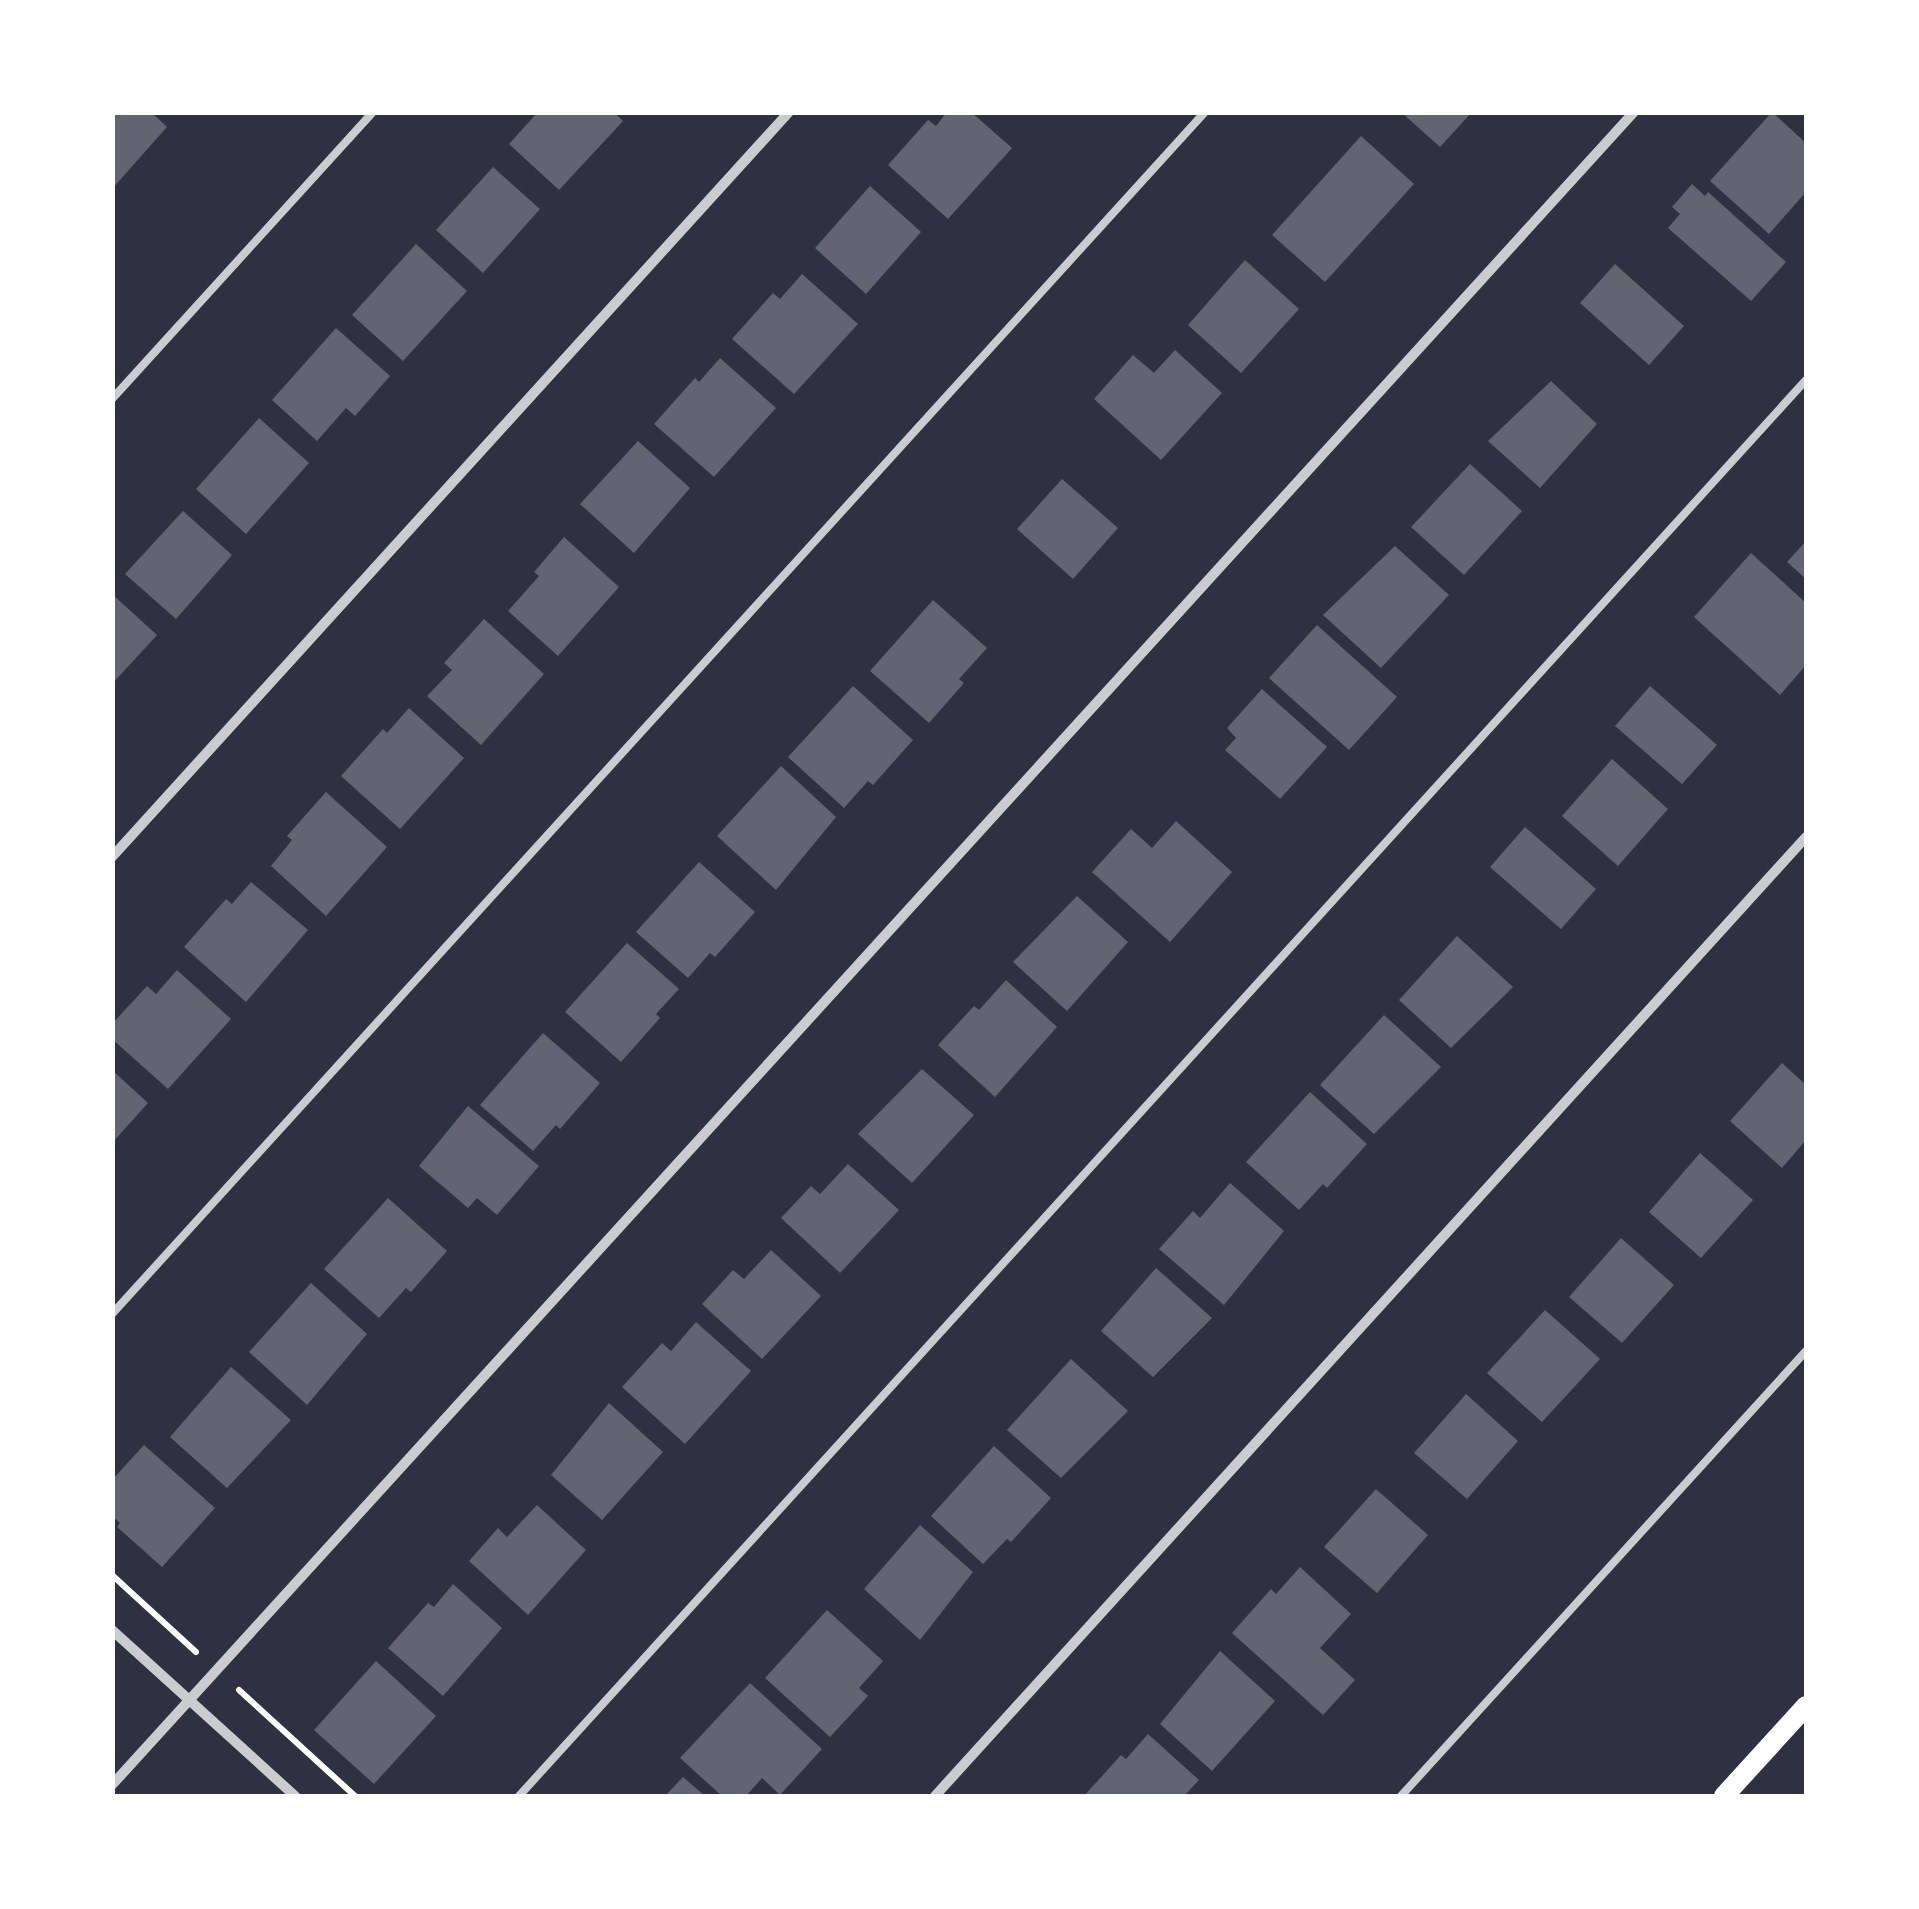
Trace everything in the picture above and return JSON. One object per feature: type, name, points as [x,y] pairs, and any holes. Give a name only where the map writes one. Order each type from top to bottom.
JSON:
[{"type":"main road","points":[[1724,1796],[1806,1706]]},
{"type":"street","points":[[112,857],[790,112]]},
{"type":"street","points":[[112,1785],[1634,112]]},
{"type":"street","points":[[934,1796],[1806,837]]},
{"type":"street","points":[[112,1630],[295,1796]]},
{"type":"lane","points":[[112,399],[373,112]]},
{"type":"lane","points":[[112,1314],[1205,112]]},
{"type":"lane","points":[[520,1796],[1806,380]]},
{"type":"lane","points":[[1401,1796],[1806,1352]]},
{"type":"building","points":[[112,112],[151,112],[167,127],[112,189]]},
{"type":"building","points":[[538,112],[614,112],[623,121],[559,190],[509,144]]},
{"type":"building","points":[[947,112],[971,112],[1012,148],[948,219],[888,165],[928,120],[936,126]]},
{"type":"building","points":[[1401,112],[1472,112],[1440,147]]},
{"type":"building","points":[[1772,112],[1806,143],[1806,192],[1769,234],[1710,181]]},
{"type":"building","points":[[1361,136],[1414,184],[1325,282],[1272,235]]},
{"type":"building","points":[[493,167],[540,209],[483,273],[436,230]]},
{"type":"building","points":[[1692,184],[1705,196],[1708,192],[1786,262],[1751,301],[1668,228],[1680,214],[1672,207]]},
{"type":"building","points":[[870,186],[921,232],[866,294],[815,248]]},
{"type":"building","points":[[416,244],[467,291],[403,361],[352,315]]},
{"type":"building","points":[[1245,260],[1299,309],[1241,373],[1188,325]]},
{"type":"building","points":[[1615,264],[1684,326],[1649,365],[1580,303]]},
{"type":"building","points":[[802,274],[858,324],[794,394],[732,339],[773,293],[780,299]]},
{"type":"building","points":[[336,328],[390,376],[355,416],[346,408],[317,441],[272,400]]},
{"type":"building","points":[[1175,350],[1222,393],[1161,460],[1094,399],[1133,355],[1154,373]]},
{"type":"building","points":[[720,358],[776,408],[714,477],[654,424],[695,378],[699,382]]},
{"type":"building","points":[[1551,381],[1597,424],[1540,488],[1488,441]]},
{"type":"building","points":[[259,418],[309,463],[246,534],[196,489]]},
{"type":"building","points":[[638,441],[690,488],[634,553],[580,504]]},
{"type":"building","points":[[1470,464],[1522,511],[1464,575],[1411,527]]},
{"type":"building","points":[[1062,479],[1118,528],[1073,579],[1017,529]]},
{"type":"building","points":[[183,511],[232,555],[176,619],[125,574]]},
{"type":"building","points":[[564,537],[619,587],[558,656],[508,611],[539,576],[534,572]]},
{"type":"building","points":[[1806,541],[1806,579],[1787,562]]},
{"type":"building","points":[[1395,546],[1449,595],[1381,668],[1323,615]]},
{"type":"building","points":[[1751,553],[1806,603],[1806,665],[1780,695],[1694,617]]},
{"type":"building","points":[[112,594],[157,635],[112,684]]},
{"type":"building","points":[[933,600],[987,648],[959,679],[964,683],[929,723],[870,671]]},
{"type":"building","points":[[484,619],[544,674],[481,745],[427,696],[452,670],[444,663]]},
{"type":"building","points":[[1317,625],[1397,697],[1349,750],[1269,678]]},
{"type":"building","points":[[853,686],[913,740],[873,785],[868,781],[844,808],[788,757]]},
{"type":"building","points":[[1650,686],[1717,745],[1682,784],[1615,726]]},
{"type":"building","points":[[1262,689],[1327,747],[1280,799],[1225,750],[1236,738],[1227,728]]},
{"type":"building","points":[[409,708],[464,758],[400,829],[341,776],[383,729],[387,733]]},
{"type":"building","points":[[1612,759],[1668,809],[1618,866],[1562,816]]},
{"type":"building","points":[[781,766],[836,817],[776,890],[717,836]]},
{"type":"building","points":[[326,792],[387,847],[326,916],[271,866],[292,840],[287,836]]},
{"type":"building","points":[[1176,821],[1232,872],[1170,942],[1092,872],[1131,829],[1152,848]]},
{"type":"building","points":[[1525,827],[1596,889],[1561,929],[1490,867]]},
{"type":"building","points":[[699,862],[755,912],[715,957],[710,953],[688,978],[636,932]]},
{"type":"building","points":[[251,882],[308,930],[246,1002],[184,947],[226,899],[232,904]]},
{"type":"building","points":[[1077,896],[1128,942],[1067,1011],[1013,962]]},
{"type":"building","points":[[1457,936],[1513,987],[1451,1048],[1399,1000]]},
{"type":"building","points":[[627,943],[679,989],[656,1014],[660,1018],[621,1062],[565,1012]]},
{"type":"building","points":[[177,970],[231,1019],[168,1089],[112,1039],[112,1024],[147,986],[156,994]]},
{"type":"building","points":[[1006,980],[1057,1027],[995,1097],[938,1045],[974,1006],[979,1010]]},
{"type":"building","points":[[1384,1015],[1441,1067],[1374,1134],[1320,1085]]},
{"type":"building","points":[[543,1033],[600,1083],[560,1129],[556,1125],[533,1151],[480,1105]]},
{"type":"building","points":[[1782,1063],[1806,1085],[1806,1140],[1782,1168],[1730,1121]]},
{"type":"building","points":[[922,1069],[974,1115],[912,1183],[858,1134]]},
{"type":"building","points":[[112,1070],[148,1103],[112,1143]]},
{"type":"building","points":[[1310,1092],[1367,1144],[1327,1188],[1323,1184],[1299,1210],[1246,1162]]},
{"type":"building","points":[[468,1106],[539,1166],[497,1215],[477,1198],[468,1208],[419,1166]]},
{"type":"building","points":[[1700,1153],[1753,1200],[1701,1258],[1649,1212]]},
{"type":"building","points":[[848,1164],[899,1210],[840,1273],[781,1218],[811,1186],[820,1194]]},
{"type":"building","points":[[1230,1183],[1284,1231],[1224,1305],[1159,1249],[1193,1211],[1200,1218]]},
{"type":"building","points":[[388,1198],[447,1251],[411,1292],[406,1288],[379,1318],[324,1269]]},
{"type":"building","points":[[1621,1238],[1674,1285],[1622,1343],[1569,1297]]},
{"type":"building","points":[[771,1250],[821,1296],[762,1359],[702,1304],[733,1270],[744,1279]]},
{"type":"building","points":[[1156,1268],[1212,1318],[1153,1377],[1101,1331]]},
{"type":"building","points":[[311,1283],[367,1334],[307,1405],[249,1352]]},
{"type":"building","points":[[1545,1310],[1600,1359],[1542,1422],[1487,1373]]},
{"type":"building","points":[[696,1322],[751,1371],[685,1444],[622,1387],[662,1343],[671,1351]]},
{"type":"building","points":[[1071,1359],[1128,1411],[1061,1478],[1007,1430]]},
{"type":"building","points":[[231,1367],[291,1420],[227,1488],[170,1437]]},
{"type":"building","points":[[1466,1394],[1518,1441],[1467,1499],[1414,1453]]},
{"type":"building","points":[[609,1403],[663,1452],[602,1520],[551,1475]]},
{"type":"building","points":[[144,1445],[215,1508],[162,1567],[117,1527],[120,1523],[112,1516],[112,1480]]},
{"type":"building","points":[[994,1446],[1051,1498],[1011,1542],[1007,1539],[983,1564],[931,1516]]},
{"type":"building","points":[[1376,1489],[1428,1535],[1377,1593],[1324,1547]]},
{"type":"building","points":[[537,1505],[586,1550],[528,1615],[469,1561],[498,1528],[507,1537]]},
{"type":"building","points":[[920,1525],[973,1572],[920,1640],[864,1589]]},
{"type":"building","points":[[1300,1567],[1351,1614],[1320,1648],[1355,1680],[1323,1715],[1232,1633],[1271,1589],[1276,1594]]},
{"type":"building","points":[[453,1584],[502,1628],[443,1696],[388,1648],[428,1603],[434,1607]]},
{"type":"building","points":[[827,1610],[883,1661],[859,1688],[868,1696],[830,1737],[765,1678]]},
{"type":"building","points":[[1220,1651],[1275,1701],[1212,1771],[1160,1724]]},
{"type":"building","points":[[376,1661],[436,1716],[374,1784],[314,1730]]},
{"type":"building","points":[[750,1683],[822,1749],[780,1795],[762,1778],[746,1796],[722,1796],[680,1758]]},
{"type":"building","points":[[1148,1734],[1199,1780],[1184,1796],[1084,1796],[1121,1755],[1126,1759]]},
{"type":"building","points":[[683,1777],[705,1796],[665,1796]]}]
